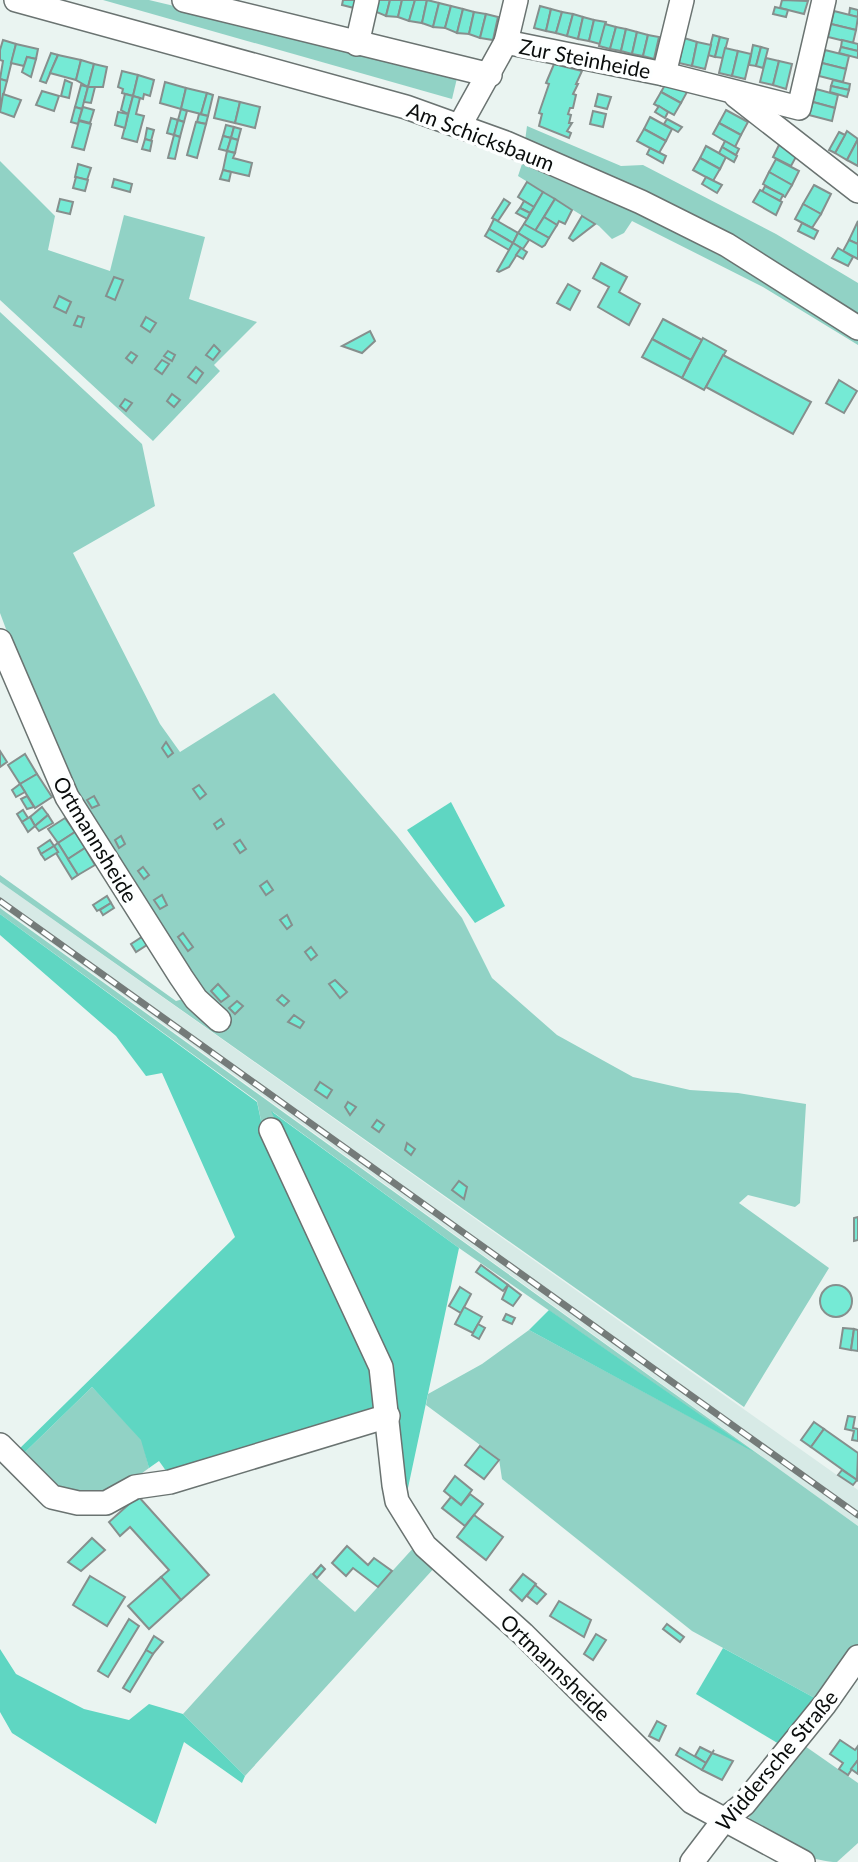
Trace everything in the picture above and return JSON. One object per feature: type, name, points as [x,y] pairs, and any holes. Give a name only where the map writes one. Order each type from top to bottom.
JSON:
[{"type":"street","points":[[184,0],[222,5],[357,44],[490,75]]},
{"type":"street","points":[[357,44],[367,0]]},
{"type":"street","points":[[460,125],[506,42],[516,0]]},
{"type":"street","name":"Zur Steinheide","points":[[664,74],[682,0]]},
{"type":"street","points":[[793,140],[824,0]]},
{"type":"street","name":"Am Schicksbaum","points":[[15,1],[76,9],[460,125],[552,162],[715,239],[809,295],[858,328]]},
{"type":"street","name":"Zur Steinheide","points":[[506,42],[664,74],[800,108]]},
{"type":"street","name":"Zur Steinheide","points":[[729,90],[858,191]]},
{"type":"street","name":"Ortmannsheide","points":[[0,641],[67,797],[181,977],[197,999],[219,1020]]},
{"type":"street","name":"Ortmannsheide","points":[[271,1130],[381,1367],[397,1501],[425,1546],[523,1634],[692,1802],[803,1862]]},
{"type":"street","points":[[0,1445],[52,1497],[78,1503],[106,1503],[135,1487],[170,1482],[388,1416]]},
{"type":"street","name":"Widdersche Straße","points":[[692,1862],[724,1821],[744,1804],[825,1704],[858,1657]]},
{"type":"shaded area","points":[[0,882],[858,1490],[858,1526],[0,906]]},
{"type":"green space","points":[[103,0],[149,0],[458,74],[452,99]]},
{"type":"green space","points":[[527,126],[621,166],[643,165],[776,234],[858,283],[858,318],[525,141]]},
{"type":"green space","points":[[0,161],[55,216],[48,250],[110,271],[124,215],[205,237],[189,299],[257,322],[214,365],[220,371],[153,441],[0,300]]},
{"type":"green space","points":[[523,161],[575,187],[583,186],[723,258],[858,338],[858,345],[763,287],[632,221],[624,233],[612,239],[599,226],[518,176]]},
{"type":"green space","points":[[0,312],[142,444],[155,506],[73,553],[160,724],[180,752],[274,693],[397,836],[462,918],[492,978],[557,1035],[633,1077],[690,1090],[738,1093],[806,1104],[800,1203],[795,1207],[748,1195],[739,1203],[829,1268],[744,1407],[0,882],[0,875],[176,1001],[190,997],[207,1002],[74,793],[39,717],[0,613]]},
{"type":"green space","points":[[451,802],[505,906],[475,923],[407,830]]},
{"type":"green space","points":[[0,908],[858,1526],[858,1650],[822,1702],[692,1631],[502,1479],[499,1459],[426,1405],[428,1394],[482,1364],[529,1330],[746,1447],[459,1248],[273,1112],[278,1126],[263,1130],[257,1101],[0,914]]},
{"type":"green space","points":[[0,914],[257,1102],[263,1130],[369,1352],[383,1406],[169,1475],[159,1461],[149,1468],[141,1440],[92,1387],[19,1458],[14,1454],[235,1237],[162,1073],[146,1076],[116,1036],[0,935]]},
{"type":"green space","points":[[271,1111],[459,1248],[405,1502],[380,1339]]},
{"type":"green space","points":[[549,1310],[754,1452],[529,1330]]},
{"type":"green space","points":[[92,1387],[142,1440],[149,1468],[123,1487],[77,1494],[63,1491],[19,1458]]},
{"type":"green space","points":[[416,1545],[436,1566],[245,1776],[183,1714],[311,1573],[355,1612]]},
{"type":"green space","points":[[723,1648],[822,1702],[784,1747],[696,1694]]},
{"type":"green space","points":[[0,1649],[16,1674],[84,1709],[129,1720],[149,1704],[183,1714],[245,1776],[242,1783],[184,1742],[156,1824],[12,1733],[0,1712]]},
{"type":"green space","points":[[802,1744],[858,1783],[858,1843],[837,1862],[801,1854],[775,1842],[755,1826],[749,1817]]},
{"type":"building","points":[[343,0],[357,0],[354,8],[342,5]]},
{"type":"building","points":[[376,0],[390,0],[386,16],[374,11]]},
{"type":"building","points":[[390,0],[402,0],[398,17],[386,16]]},
{"type":"building","points":[[402,0],[415,0],[409,21],[398,17]]},
{"type":"building","points":[[415,0],[427,0],[422,23],[409,21]]},
{"type":"building","points":[[427,0],[439,3],[433,27],[422,23]]},
{"type":"building","points":[[782,0],[808,1],[804,14],[780,8]]},
{"type":"building","points":[[439,3],[451,6],[445,28],[433,27]]},
{"type":"building","points":[[451,6],[463,9],[457,33],[445,28]]},
{"type":"building","points":[[540,6],[551,9],[546,31],[534,28]]},
{"type":"building","points":[[775,7],[788,10],[786,17],[773,14]]},
{"type":"building","points":[[850,8],[858,10],[858,17],[849,15]]},
{"type":"building","points":[[463,9],[474,12],[469,34],[457,33]]},
{"type":"building","points":[[551,9],[562,12],[556,33],[546,31]]},
{"type":"building","points":[[834,11],[858,17],[856,30],[831,24]]},
{"type":"building","points":[[474,12],[486,14],[480,38],[469,34]]},
{"type":"building","points":[[562,12],[573,14],[567,36],[556,33]]},
{"type":"building","points":[[486,14],[498,17],[493,40],[480,38]]},
{"type":"building","points":[[573,14],[583,17],[578,39],[567,36]]},
{"type":"building","points":[[583,17],[594,20],[589,41],[578,39]]},
{"type":"building","points":[[594,20],[606,22],[600,44],[589,41]]},
{"type":"building","points":[[605,24],[616,27],[610,49],[599,46]]},
{"type":"building","points":[[831,24],[856,30],[853,43],[828,37]]},
{"type":"building","points":[[616,27],[626,29],[621,51],[610,49]]},
{"type":"building","points":[[626,29],[637,32],[632,54],[621,51]]},
{"type":"building","points":[[637,32],[648,35],[643,56],[632,54]]},
{"type":"building","points":[[648,35],[659,37],[654,59],[643,56]]},
{"type":"building","points":[[713,35],[720,37],[715,57],[708,55]]},
{"type":"building","points":[[720,37],[728,39],[723,58],[715,57]]},
{"type":"building","points":[[684,38],[697,42],[692,66],[679,63]]},
{"type":"building","points":[[3,40],[16,44],[7,81],[0,79],[3,61],[0,60],[0,50]]},
{"type":"building","points":[[842,40],[858,44],[858,51],[841,47]]},
{"type":"building","points":[[697,42],[711,45],[705,69],[692,66]]},
{"type":"building","points":[[16,44],[38,49],[36,59],[27,57],[24,66],[11,63]]},
{"type":"building","points":[[753,45],[761,47],[756,66],[749,65]]},
{"type":"building","points":[[761,47],[768,49],[763,68],[756,66]]},
{"type":"building","points":[[841,47],[858,51],[858,58],[839,53]]},
{"type":"building","points":[[725,48],[738,51],[732,76],[719,73]]},
{"type":"building","points":[[825,50],[849,56],[846,69],[822,63]]},
{"type":"building","points":[[738,51],[751,54],[745,79],[732,76]]},
{"type":"building","points":[[51,53],[58,55],[46,83],[40,81]]},
{"type":"building","points":[[58,55],[81,60],[76,80],[50,73]]},
{"type":"building","points":[[27,57],[36,59],[31,77],[22,72]]},
{"type":"building","points":[[766,58],[779,61],[773,85],[760,82]]},
{"type":"building","points":[[81,60],[94,64],[88,87],[76,80]]},
{"type":"building","points":[[779,61],[792,64],[786,89],[773,85]]},
{"type":"building","points":[[822,63],[846,69],[843,82],[819,76]]},
{"type":"building","points":[[94,64],[107,67],[103,87],[88,87]]},
{"type":"building","points":[[554,64],[582,71],[573,94],[576,95],[573,108],[570,108],[568,114],[571,115],[569,123],[572,123],[567,131],[571,133],[569,138],[539,126],[542,114],[539,113],[549,84],[546,83]]},
{"type":"building","points":[[122,71],[138,75],[133,96],[122,93],[123,89],[118,87]]},
{"type":"building","points":[[138,75],[154,80],[150,96],[144,94],[143,99],[133,96]]},
{"type":"building","points":[[0,79],[7,81],[0,108]]},
{"type":"building","points":[[65,80],[72,83],[69,98],[61,96]]},
{"type":"building","points":[[833,80],[850,84],[849,90],[831,86]]},
{"type":"building","points":[[667,81],[687,92],[681,103],[661,92]]},
{"type":"building","points":[[165,82],[186,88],[181,109],[160,103]]},
{"type":"building","points":[[81,85],[88,87],[82,109],[75,107]]},
{"type":"building","points":[[831,86],[849,90],[847,97],[830,92]]},
{"type":"building","points":[[88,87],[95,87],[91,103],[84,102]]},
{"type":"building","points":[[186,88],[207,93],[201,114],[181,109]]},
{"type":"building","points":[[816,89],[838,95],[835,108],[813,102]]},
{"type":"building","points":[[42,91],[59,96],[54,111],[36,105]]},
{"type":"building","points":[[661,92],[681,103],[674,115],[654,104]]},
{"type":"building","points":[[207,93],[213,95],[208,116],[201,114]]},
{"type":"building","points":[[3,94],[21,100],[14,117],[0,112]]},
{"type":"building","points":[[125,94],[133,96],[128,114],[121,110]]},
{"type":"building","points":[[598,94],[611,97],[607,109],[595,106]]},
{"type":"building","points":[[133,96],[140,98],[136,114],[144,116],[137,142],[122,138]]},
{"type":"building","points":[[219,97],[240,102],[235,123],[214,118]]},
{"type":"building","points":[[240,102],[260,107],[255,128],[235,123]]},
{"type":"building","points":[[813,102],[835,108],[832,121],[809,115]]},
{"type":"building","points":[[659,106],[668,112],[665,118],[655,112]]},
{"type":"building","points":[[75,107],[82,109],[78,124],[71,122]]},
{"type":"building","points":[[83,107],[94,110],[90,123],[79,120]]},
{"type":"building","points":[[181,109],[187,111],[184,122],[178,120]]},
{"type":"building","points":[[726,110],[748,122],[741,135],[719,123]]},
{"type":"building","points":[[593,111],[606,114],[603,127],[590,124]]},
{"type":"building","points":[[118,112],[128,114],[125,128],[115,125]]},
{"type":"building","points":[[199,114],[208,116],[206,124],[197,122]]},
{"type":"building","points":[[650,117],[672,129],[666,141],[644,129]]},
{"type":"building","points":[[171,118],[178,120],[174,135],[167,133]]},
{"type":"building","points":[[667,119],[682,127],[678,132],[664,124]]},
{"type":"building","points":[[178,120],[184,122],[180,137],[174,135]]},
{"type":"building","points":[[79,121],[91,124],[84,150],[72,147]]},
{"type":"building","points":[[196,122],[206,124],[197,158],[187,155]]},
{"type":"building","points":[[719,123],[741,135],[735,147],[713,134]]},
{"type":"building","points":[[226,125],[234,127],[231,138],[223,136]]},
{"type":"building","points":[[234,127],[241,129],[238,140],[231,138]]},
{"type":"building","points":[[147,128],[154,130],[151,141],[145,139]]},
{"type":"building","points":[[644,129],[666,141],[659,153],[637,141]]},
{"type":"building","points":[[847,131],[858,139],[847,160],[835,153]]},
{"type":"building","points":[[839,132],[845,135],[835,153],[829,150]]},
{"type":"building","points":[[174,135],[180,137],[175,159],[168,158]]},
{"type":"building","points":[[223,136],[231,138],[227,151],[219,149]]},
{"type":"building","points":[[231,138],[238,140],[235,153],[227,151]]},
{"type":"building","points":[[145,139],[152,141],[150,151],[142,149]]},
{"type":"building","points":[[858,139],[858,166],[847,160]]},
{"type":"building","points":[[725,141],[739,149],[736,155],[722,147]]},
{"type":"building","points":[[779,145],[797,155],[791,166],[773,157]]},
{"type":"building","points":[[706,146],[726,157],[720,169],[700,158]]},
{"type":"building","points":[[722,147],[737,156],[734,162],[719,153]]},
{"type":"building","points":[[650,148],[666,156],[663,163],[647,154]]},
{"type":"building","points":[[227,151],[235,153],[233,158],[252,163],[249,176],[223,170]]},
{"type":"building","points":[[700,158],[720,169],[713,181],[693,170]]},
{"type":"building","points":[[776,159],[799,171],[792,185],[769,172]]},
{"type":"building","points":[[78,164],[91,168],[87,180],[75,177]]},
{"type":"building","points":[[223,170],[231,172],[229,181],[220,179]]},
{"type":"building","points":[[769,172],[792,185],[785,197],[763,184]]},
{"type":"building","points":[[76,177],[88,180],[85,191],[73,188]]},
{"type":"building","points":[[706,177],[722,185],[717,193],[702,184]]},
{"type":"building","points":[[114,179],[132,184],[130,192],[112,187]]},
{"type":"building","points":[[527,182],[543,192],[534,207],[518,197]]},
{"type":"building","points":[[814,185],[831,194],[821,214],[803,204]]},
{"type":"building","points":[[765,186],[783,195],[780,201],[762,192]]},
{"type":"building","points":[[760,190],[782,202],[776,215],[753,202]]},
{"type":"building","points":[[543,192],[555,199],[535,231],[524,224]]},
{"type":"building","points":[[60,199],[73,202],[70,214],[57,211]]},
{"type":"building","points":[[504,199],[510,203],[498,221],[492,218]]},
{"type":"building","points":[[555,199],[572,210],[565,224],[559,221],[557,225],[544,217]]},
{"type":"building","points":[[524,201],[534,207],[530,213],[520,208]]},
{"type":"building","points":[[803,204],[821,214],[812,228],[795,219]]},
{"type":"building","points":[[520,208],[530,213],[527,219],[516,213]]},
{"type":"building","points":[[582,216],[595,224],[573,241],[569,238]]},
{"type":"building","points":[[544,217],[557,225],[549,238],[535,231]]},
{"type":"building","points":[[494,219],[518,233],[513,243],[489,229]]},
{"type":"building","points":[[858,221],[858,244],[849,240]]},
{"type":"building","points":[[802,223],[818,231],[814,239],[798,231]]},
{"type":"building","points":[[524,224],[549,238],[545,245],[542,247],[518,233]]},
{"type":"building","points":[[489,229],[513,243],[509,250],[485,236]]},
{"type":"building","points":[[518,233],[529,240],[523,249],[513,243]]},
{"type":"building","points":[[849,240],[858,244],[858,259],[843,251]]},
{"type":"building","points":[[513,243],[521,248],[509,267],[497,271]]},
{"type":"building","points":[[521,248],[527,252],[523,259],[516,255]]},
{"type":"building","points":[[838,248],[853,257],[848,266],[832,258]]},
{"type":"building","points":[[601,263],[627,277],[619,292],[640,304],[629,325],[598,307],[609,287],[593,278]]},
{"type":"building","points":[[114,277],[123,280],[115,300],[106,296]]},
{"type":"building","points":[[568,284],[580,291],[570,310],[557,303]]},
{"type":"building","points":[[59,296],[71,302],[66,313],[54,307]]},
{"type":"building","points":[[78,316],[84,318],[81,327],[74,325]]},
{"type":"building","points":[[146,317],[156,323],[150,332],[141,326]]},
{"type":"building","points":[[663,319],[702,340],[691,360],[652,339]]},
{"type":"building","points":[[370,331],[375,341],[362,353],[342,346]]},
{"type":"building","points":[[703,338],[726,351],[704,390],[682,378]]},
{"type":"building","points":[[652,339],[691,360],[682,378],[642,357]]},
{"type":"building","points":[[214,345],[220,351],[213,360],[206,355]]},
{"type":"building","points":[[168,351],[175,355],[172,361],[164,356]]},
{"type":"building","points":[[131,352],[137,356],[132,363],[126,358]]},
{"type":"building","points":[[723,355],[811,402],[793,434],[706,387]]},
{"type":"building","points":[[162,360],[169,364],[162,374],[155,369]]},
{"type":"building","points":[[196,367],[203,373],[196,383],[188,377]]},
{"type":"building","points":[[839,380],[857,391],[844,413],[826,403]]},
{"type":"building","points":[[172,394],[180,400],[174,407],[167,401]]},
{"type":"building","points":[[125,399],[132,403],[126,411],[120,406]]},
{"type":"building","points":[[166,742],[173,753],[168,757],[162,748]]},
{"type":"building","points":[[0,751],[7,762],[0,767]]},
{"type":"building","points":[[25,754],[37,774],[20,784],[8,765]]},
{"type":"building","points":[[37,774],[52,797],[35,808],[20,784]]},
{"type":"building","points":[[20,784],[25,792],[16,797],[12,790]]},
{"type":"building","points":[[199,785],[206,794],[200,799],[193,789]]},
{"type":"building","points":[[27,796],[34,807],[27,809],[21,799]]},
{"type":"building","points":[[94,796],[99,805],[92,808],[87,800]]},
{"type":"building","points":[[42,807],[48,815],[35,826],[30,817]]},
{"type":"building","points":[[23,810],[28,818],[22,822],[17,814]]},
{"type":"building","points":[[48,815],[53,823],[39,831],[35,826]]},
{"type":"building","points":[[30,817],[35,826],[28,832],[22,822]]},
{"type":"building","points":[[65,818],[75,832],[58,843],[48,829]]},
{"type":"building","points":[[221,819],[224,824],[217,829],[214,824]]},
{"type":"building","points":[[75,832],[85,848],[68,859],[58,843]]},
{"type":"building","points":[[121,836],[125,844],[119,848],[115,840]]},
{"type":"building","points":[[50,840],[54,846],[41,854],[38,848]]},
{"type":"building","points":[[240,840],[246,849],[240,853],[234,844]]},
{"type":"building","points":[[58,843],[78,875],[72,879],[56,853],[58,852],[54,846]]},
{"type":"building","points":[[54,846],[58,852],[45,860],[41,854]]},
{"type":"building","points":[[85,848],[95,865],[78,875],[68,859]]},
{"type":"building","points":[[143,867],[149,875],[144,879],[138,871]]},
{"type":"building","points":[[267,881],[273,890],[266,895],[260,886]]},
{"type":"building","points":[[162,895],[167,905],[160,909],[154,900]]},
{"type":"building","points":[[107,896],[111,903],[97,911],[93,905]]},
{"type":"building","points":[[111,903],[114,908],[103,915],[100,910]]},
{"type":"building","points":[[287,915],[292,925],[287,929],[280,920]]},
{"type":"building","points":[[183,933],[193,947],[188,951],[178,937]]},
{"type":"building","points":[[145,935],[150,943],[136,952],[131,944]]},
{"type":"building","points":[[311,947],[317,955],[311,960],[305,952]]},
{"type":"building","points":[[335,980],[347,992],[340,998],[329,984]]},
{"type":"building","points":[[218,984],[229,996],[221,1002],[211,991]]},
{"type":"building","points":[[282,995],[289,1001],[284,1006],[277,1000]]},
{"type":"building","points":[[237,1001],[243,1006],[235,1014],[229,1008]]},
{"type":"building","points":[[294,1015],[304,1022],[300,1028],[288,1022]]},
{"type":"building","points":[[320,1082],[332,1090],[327,1098],[315,1090]]},
{"type":"building","points":[[348,1102],[356,1107],[350,1115],[345,1107]]},
{"type":"building","points":[[377,1120],[384,1125],[379,1132],[372,1127]]},
{"type":"building","points":[[407,1143],[415,1149],[411,1155],[405,1150]]},
{"type":"building","points":[[459,1181],[467,1187],[464,1199],[452,1190]]},
{"type":"building","points":[[858,1217],[858,1240],[854,1241],[854,1218]]},
{"type":"building","points":[[481,1265],[508,1285],[503,1291],[476,1272]]},
{"type":"building","points":[[508,1285],[521,1295],[513,1306],[502,1299]]},
{"type":"building","points":[[836,1285],[847,1290],[852,1301],[847,1312],[836,1317],[825,1312],[820,1301],[825,1290]]},
{"type":"building","points":[[460,1287],[471,1294],[461,1313],[449,1306]]},
{"type":"building","points":[[464,1307],[482,1317],[473,1333],[455,1324]]},
{"type":"building","points":[[506,1314],[515,1318],[512,1324],[503,1320]]},
{"type":"building","points":[[478,1324],[485,1328],[479,1339],[472,1335]]},
{"type":"building","points":[[843,1328],[854,1329],[851,1350],[840,1348]]},
{"type":"building","points":[[854,1329],[858,1330],[858,1351],[851,1350]]},
{"type":"building","points":[[848,1416],[855,1417],[853,1428],[858,1429],[858,1441],[852,1440],[854,1431],[845,1429]]},
{"type":"building","points":[[814,1422],[824,1429],[811,1447],[801,1440]]},
{"type":"building","points":[[824,1429],[858,1453],[857,1480],[811,1447]]},
{"type":"building","points":[[480,1446],[499,1460],[484,1479],[465,1465]]},
{"type":"building","points":[[842,1470],[857,1480],[853,1485],[838,1475]]},
{"type":"building","points":[[455,1476],[472,1490],[461,1505],[444,1491]]},
{"type":"building","points":[[470,1494],[483,1504],[465,1526],[442,1508],[451,1497],[461,1505]]},
{"type":"building","points":[[138,1496],[209,1575],[181,1600],[161,1577],[169,1570],[130,1527],[120,1536],[109,1522]]},
{"type":"building","points":[[474,1515],[503,1537],[486,1560],[457,1537]]},
{"type":"building","points":[[92,1538],[105,1550],[81,1571],[68,1562]]},
{"type":"building","points":[[347,1546],[368,1565],[374,1558],[392,1571],[378,1587],[353,1568],[346,1576],[332,1563]]},
{"type":"building","points":[[321,1565],[325,1569],[317,1578],[313,1574]]},
{"type":"building","points":[[523,1574],[536,1584],[522,1601],[510,1590]]},
{"type":"building","points":[[90,1576],[125,1597],[107,1626],[73,1605]]},
{"type":"building","points":[[161,1577],[181,1600],[149,1629],[128,1606]]},
{"type":"building","points":[[535,1585],[546,1594],[537,1604],[527,1596]]},
{"type":"building","points":[[559,1601],[591,1620],[584,1637],[550,1616]]},
{"type":"building","points":[[129,1619],[139,1626],[108,1677],[98,1671]]},
{"type":"building","points":[[667,1624],[684,1637],[680,1642],[663,1629]]},
{"type":"building","points":[[596,1634],[606,1640],[593,1660],[584,1654]]},
{"type":"building","points":[[154,1636],[163,1642],[153,1654],[146,1650]]},
{"type":"building","points":[[146,1650],[153,1654],[130,1692],[123,1688]]},
{"type":"building","points":[[657,1721],[666,1726],[659,1741],[649,1736]]},
{"type":"building","points":[[840,1740],[855,1750],[858,1746],[858,1760],[848,1775],[839,1769],[843,1763],[830,1754]]},
{"type":"building","points":[[700,1747],[712,1753],[706,1763],[695,1756]]},
{"type":"building","points":[[680,1748],[706,1763],[702,1770],[676,1755]]},
{"type":"building","points":[[712,1753],[733,1761],[722,1780],[702,1770]]},
{"type":"building","points":[[858,1760],[858,1774],[851,1769]]},
{"type":"railway","points":[[0,901],[858,1515]]}]
